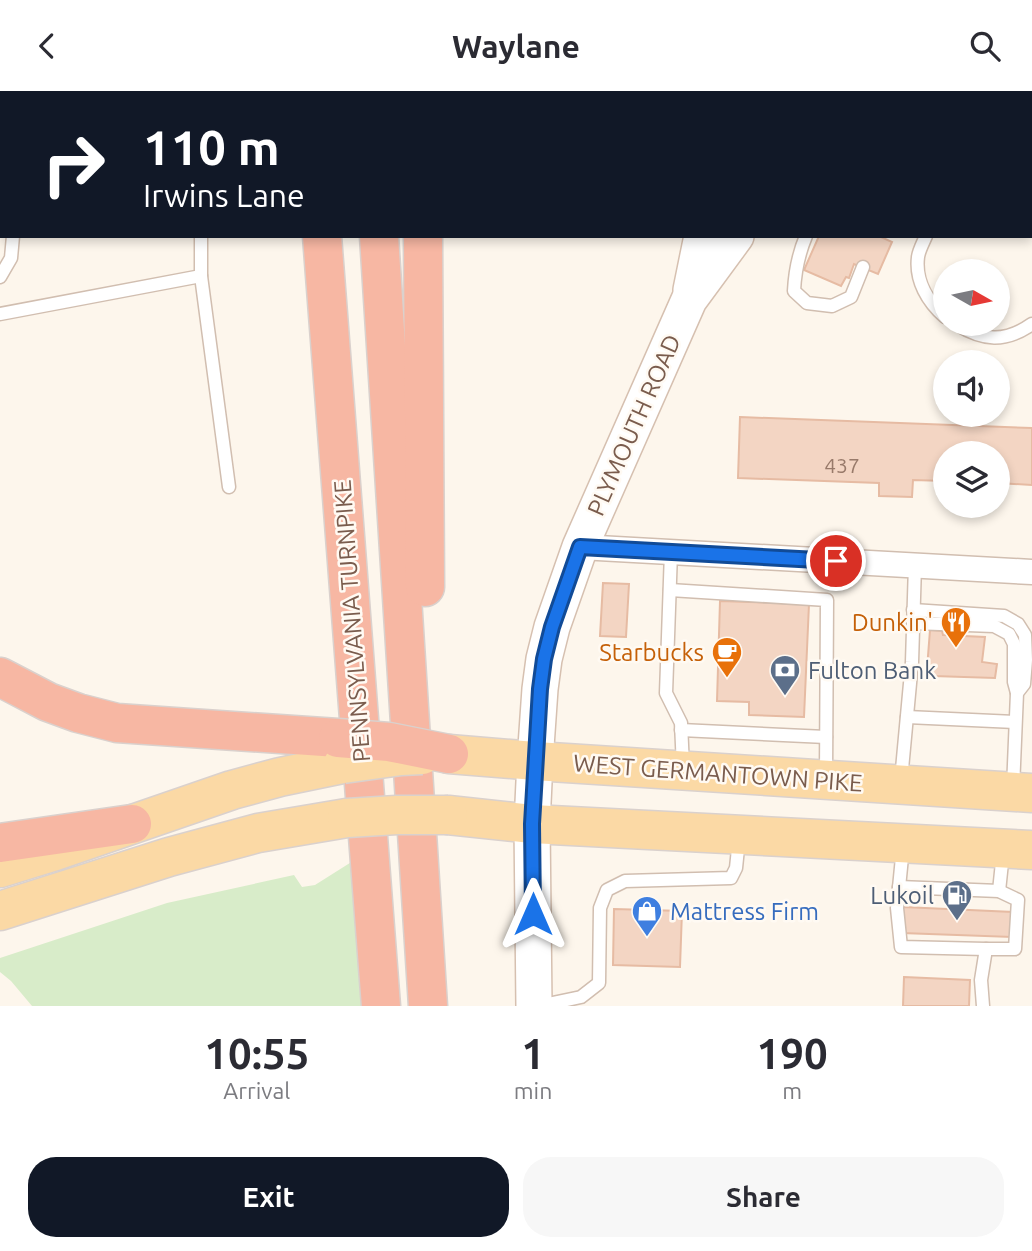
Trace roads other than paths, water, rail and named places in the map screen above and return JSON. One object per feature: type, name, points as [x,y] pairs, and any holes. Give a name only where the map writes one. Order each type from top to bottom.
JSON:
[{"type":"highway","name":"PENNSYLVANIA TURNPIKE","points":[[322,238],[381,1006]]},
{"type":"highway","name":"PENNSYLVANIA TURNPIKE","points":[[379,238],[428,1006]]},
{"type":"highway","points":[[423,238],[425,593],[430,722],[423,943]]},
{"type":"highway","points":[[0,677],[58,706],[117,723],[341,751],[388,743],[449,754]]},
{"type":"highway","points":[[0,843],[132,824]]},
{"type":"main road","name":"PLYMOUTH ROAD","points":[[536,1006],[532,824],[544,659],[562,595],[580,547],[689,300],[702,238]]},
{"type":"main road","name":"PLYMOUTH ROAD","points":[[689,300],[735,238]]},
{"type":"main road","points":[[0,868],[232,790],[280,777],[341,751]]},
{"type":"main road","name":"WEST GERMANTOWN PIKE","points":[[449,754],[1022,792]]},
{"type":"main road","points":[[0,911],[257,833],[347,818],[397,815],[448,815],[532,824],[1022,851]]},
{"type":"street","points":[[580,547],[1032,572]]},
{"type":"lane","points":[[0,277],[11,258],[13,238]]},
{"type":"lane","points":[[201,238],[201,276],[229,487]]},
{"type":"lane","points":[[805,238],[795,269],[794,291],[807,303],[832,306],[850,297],[863,267]]},
{"type":"lane","points":[[925,238],[918,256],[919,282],[933,303]]},
{"type":"lane","points":[[0,314],[201,276]]},
{"type":"lane","points":[[1010,336],[1019,334],[1032,324]]},
{"type":"lane","points":[[982,336],[989,339],[1007,336]]},
{"type":"lane","points":[[671,552],[666,693],[681,723],[684,770]]},
{"type":"lane","points":[[900,784],[912,662],[915,565]]},
{"type":"lane","points":[[670,590],[827,600],[826,780]]},
{"type":"lane","points":[[913,617],[993,627],[1009,634],[1014,644],[1014,682],[1017,693],[1015,722],[1022,792]]},
{"type":"lane","points":[[907,717],[1015,722]]},
{"type":"lane","points":[[681,730],[826,737]]},
{"type":"lane","points":[[536,1006],[581,997],[599,983],[600,908],[607,890],[625,881],[732,878],[736,868],[739,835]]},
{"type":"lane","points":[[899,887],[999,891],[1018,900],[1015,949],[901,947],[897,908],[903,843]]},
{"type":"lane","points":[[999,891],[1022,851]]},
{"type":"lane","points":[[984,1006],[981,980],[986,949]]},
{"type":"place","name":"Dunkin'","points":[[956,649]]},
{"type":"place","name":"Starbucks","points":[[727,679]]},
{"type":"place","name":"Fulton Bank","points":[[785,697]]},
{"type":"place","name":"Lukoil","points":[[957,922]]},
{"type":"place","name":"Mattress Firm","points":[[647,938]]}]
